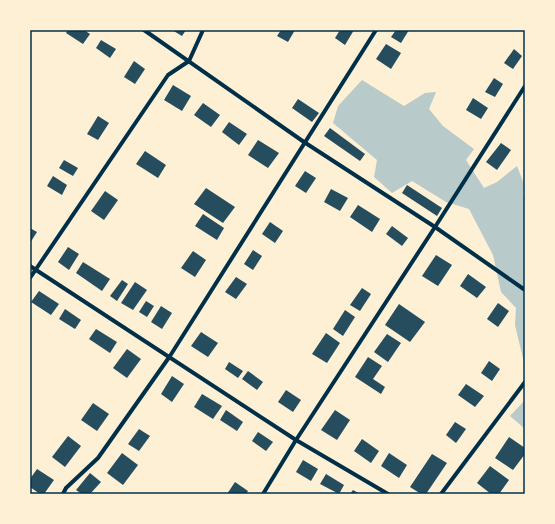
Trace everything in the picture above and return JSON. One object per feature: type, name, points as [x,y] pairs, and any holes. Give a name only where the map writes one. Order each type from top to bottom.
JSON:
[{"type":"street","points":[[144,30],[304,142],[435,227],[525,290]]},
{"type":"street","points":[[30,278],[168,75],[189,61],[203,30]]},
{"type":"street","points":[[63,494],[66,488],[98,458],[170,356],[376,30]]},
{"type":"street","points":[[263,494],[296,440],[525,86]]},
{"type":"street","points":[[30,266],[170,356],[296,440],[388,494]]},
{"type":"street","points":[[441,494],[525,382]]},
{"type":"shaded area","points":[[362,80],[404,106],[425,93],[436,92],[429,109],[443,126],[474,149],[466,160],[484,188],[497,182],[517,166],[524,184],[523,196],[525,196],[525,367],[515,325],[516,308],[501,292],[493,255],[469,209],[446,202],[412,181],[392,193],[374,177],[377,160],[333,123],[338,106]]},
{"type":"shaded area","points":[[525,400],[525,429],[510,416]]},
{"type":"building","points":[[68,30],[84,30],[90,34],[83,44],[66,33]]},
{"type":"building","points":[[172,30],[186,30],[182,36]]},
{"type":"building","points":[[281,30],[295,30],[288,42],[277,36]]},
{"type":"building","points":[[340,30],[354,30],[345,45],[335,38]]},
{"type":"building","points":[[396,30],[409,30],[401,43],[391,37]]},
{"type":"building","points":[[101,40],[116,49],[110,58],[96,48]]},
{"type":"building","points":[[386,44],[401,53],[391,69],[376,59]]},
{"type":"building","points":[[514,49],[522,56],[513,69],[504,63]]},
{"type":"building","points":[[134,61],[145,69],[135,84],[124,77]]},
{"type":"building","points":[[494,78],[503,84],[495,97],[485,92]]},
{"type":"building","points":[[173,85],[191,96],[182,111],[164,100]]},
{"type":"building","points":[[473,98],[488,108],[481,119],[466,110]]},
{"type":"building","points":[[298,99],[319,113],[312,122],[292,108]]},
{"type":"building","points":[[203,103],[220,115],[211,127],[194,115]]},
{"type":"building","points":[[98,116],[109,123],[98,140],[87,134]]},
{"type":"building","points":[[229,122],[247,134],[239,145],[222,132]]},
{"type":"building","points":[[330,128],[365,154],[360,161],[324,136]]},
{"type":"building","points":[[258,140],[279,153],[268,168],[248,155]]},
{"type":"building","points":[[501,143],[511,150],[497,170],[486,162]]},
{"type":"building","points":[[145,151],[166,165],[158,178],[136,164]]},
{"type":"building","points":[[64,160],[78,168],[73,176],[59,168]]},
{"type":"building","points":[[305,171],[316,178],[306,193],[295,186]]},
{"type":"building","points":[[53,176],[67,185],[62,195],[47,186]]},
{"type":"building","points":[[407,185],[442,208],[437,216],[402,193]]},
{"type":"building","points":[[206,188],[235,207],[223,223],[194,204]]},
{"type":"building","points":[[331,189],[348,198],[340,211],[324,202]]},
{"type":"building","points":[[105,191],[118,200],[104,220],[91,211]]},
{"type":"building","points":[[358,205],[380,219],[372,232],[350,217]]},
{"type":"building","points":[[203,214],[224,228],[217,240],[195,226]]},
{"type":"building","points":[[270,222],[283,231],[275,243],[262,234]]},
{"type":"building","points":[[392,226],[408,238],[402,246],[386,234]]},
{"type":"building","points":[[30,228],[37,232],[30,243]]},
{"type":"building","points":[[68,247],[79,254],[69,270],[58,262]]},
{"type":"building","points":[[253,250],[262,256],[253,270],[244,264]]},
{"type":"building","points":[[193,251],[206,260],[195,277],[181,268]]},
{"type":"building","points":[[436,255],[452,265],[438,286],[422,276]]},
{"type":"building","points":[[83,262],[110,279],[102,291],[76,273]]},
{"type":"building","points":[[468,274],[486,287],[477,298],[460,286]]},
{"type":"building","points":[[236,277],[247,284],[236,299],[225,292]]},
{"type":"building","points":[[122,280],[128,284],[117,301],[110,296]]},
{"type":"building","points":[[135,282],[147,290],[133,310],[121,303]]},
{"type":"building","points":[[362,288],[371,294],[360,311],[350,305]]},
{"type":"building","points":[[39,291],[59,304],[51,315],[31,302]]},
{"type":"building","points":[[146,301],[154,306],[147,317],[139,312]]},
{"type":"building","points":[[498,303],[509,311],[498,327],[487,319]]},
{"type":"building","points":[[399,304],[425,322],[410,342],[385,325]]},
{"type":"building","points":[[161,306],[172,313],[162,329],[151,322]]},
{"type":"building","points":[[65,309],[81,320],[75,329],[59,319]]},
{"type":"building","points":[[345,310],[355,317],[343,336],[333,329]]},
{"type":"building","points":[[96,329],[117,342],[110,353],[89,339]]},
{"type":"building","points":[[201,332],[218,343],[208,357],[191,346]]},
{"type":"building","points":[[326,333],[340,343],[327,363],[312,354]]},
{"type":"building","points":[[387,334],[401,343],[388,362],[374,352]]},
{"type":"building","points":[[127,349],[141,359],[127,378],[113,368]]},
{"type":"building","points":[[368,357],[382,366],[373,379],[385,387],[381,394],[355,377]]},
{"type":"building","points":[[489,361],[500,369],[492,381],[481,373]]},
{"type":"building","points":[[229,362],[243,371],[238,378],[225,369]]},
{"type":"building","points":[[248,371],[263,382],[257,390],[242,379]]},
{"type":"building","points":[[172,376],[184,384],[172,402],[161,394]]},
{"type":"building","points":[[466,384],[484,396],[475,407],[458,395]]},
{"type":"building","points":[[286,390],[301,400],[293,412],[278,402]]},
{"type":"building","points":[[202,394],[222,406],[213,419],[194,407]]},
{"type":"building","points":[[93,403],[109,414],[97,431],[81,420]]},
{"type":"building","points":[[226,410],[243,422],[237,431],[220,420]]},
{"type":"building","points":[[335,410],[350,420],[337,440],[321,430]]},
{"type":"building","points":[[455,422],[466,429],[456,443],[446,435]]},
{"type":"building","points":[[139,429],[150,436],[139,451],[128,444]]},
{"type":"building","points":[[258,432],[273,442],[266,451],[252,441]]},
{"type":"building","points":[[68,436],[81,446],[65,467],[52,457]]},
{"type":"building","points":[[509,437],[525,448],[525,454],[513,470],[495,458]]},
{"type":"building","points":[[362,439],[379,451],[371,463],[354,451]]},
{"type":"building","points":[[122,453],[138,465],[123,485],[107,473]]},
{"type":"building","points":[[389,453],[407,465],[399,478],[381,466]]},
{"type":"building","points":[[432,454],[447,463],[426,494],[421,494],[410,487]]},
{"type":"building","points":[[303,460],[318,469],[311,481],[296,472]]},
{"type":"building","points":[[490,466],[509,480],[499,494],[491,494],[477,483]]},
{"type":"building","points":[[37,469],[54,480],[44,494],[40,494],[30,487],[30,479]]},
{"type":"building","points":[[90,473],[101,482],[90,494],[82,494],[76,490]]},
{"type":"building","points":[[326,474],[344,485],[339,494],[320,484]]},
{"type":"building","points":[[235,482],[248,491],[246,494],[227,494]]},
{"type":"building","points":[[353,490],[360,494],[350,494]]}]
